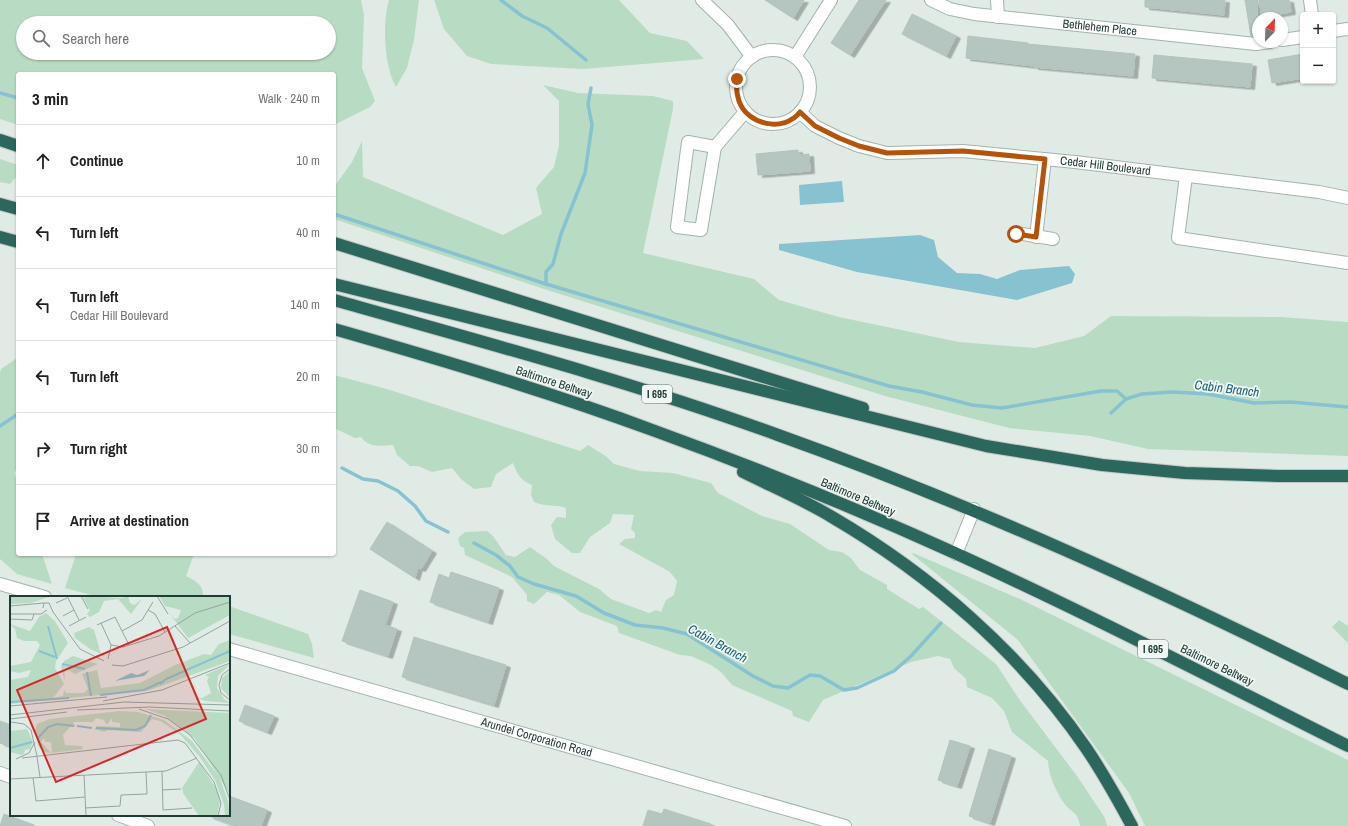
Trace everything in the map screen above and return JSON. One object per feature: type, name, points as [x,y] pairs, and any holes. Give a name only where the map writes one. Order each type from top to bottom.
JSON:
[{"type":"highway","points":[[0,140],[16,145]]},
{"type":"highway","points":[[0,204],[16,208]]},
{"type":"highway","points":[[0,237],[16,241]]},
{"type":"highway","points":[[336,244],[986,446]]},
{"type":"highway","points":[[336,284],[986,446],[1102,465],[1185,473],[1278,476],[1348,476]]},
{"type":"highway","name":"Baltimore Beltway","points":[[336,301],[673,399],[784,437],[974,509],[1132,578],[1348,684]]},
{"type":"highway","name":"Baltimore Beltway","points":[[336,331],[465,367],[655,431],[762,472],[956,554],[1348,746]]},
{"type":"highway","points":[[655,431],[796,498],[832,517],[904,563],[936,587],[1017,663],[1053,704],[1086,748],[1132,826]]},
{"type":"street","points":[[702,0],[728,25],[752,57]]},
{"type":"street","points":[[795,58],[831,0]]},
{"type":"street","name":"Bethlehem Place","points":[[931,0],[950,9],[998,17],[1243,43],[1252,43]]},
{"type":"street","points":[[997,0],[998,17]]},
{"type":"street","points":[[1310,0],[1312,12]]},
{"type":"street","points":[[1336,31],[1348,29]]},
{"type":"street","points":[[1288,39],[1300,37]]},
{"type":"street","points":[[769,50],[780,51],[795,58],[807,72],[810,83],[809,95],[805,106],[800,112],[788,121],[777,124],[765,124],[754,119],[745,112],[739,102],[736,91],[737,79],[741,68],[752,57],[769,50]]},
{"type":"street","points":[[715,147],[688,142],[677,227],[701,230],[715,147],[745,112]]},
{"type":"street","name":"Cedar Hill Boulevard","points":[[800,112],[815,126],[839,138],[859,146],[887,153],[963,151],[1045,159],[1319,192],[1348,198]]},
{"type":"street","points":[[1036,237],[1045,159]]},
{"type":"street","points":[[1186,176],[1178,238],[1348,263]]},
{"type":"street","points":[[1016,234],[1053,239]]},
{"type":"street","points":[[956,554],[974,509]]},
{"type":"street","points":[[0,584],[42,596]]},
{"type":"street","name":"Arundel Corporation Road","points":[[230,650],[822,823],[845,826]]},
{"type":"street","points":[[0,773],[10,777]]},
{"type":"street","points":[[121,816],[148,826]]},
{"type":"green space","points":[[0,0],[361,0],[364,15],[362,68],[375,101],[370,107],[336,124],[336,72],[16,72],[16,124],[0,119]]},
{"type":"green space","points":[[389,0],[419,0],[414,40],[407,68],[396,87],[389,68],[385,44],[385,20]]},
{"type":"green space","points":[[434,0],[619,0],[650,33],[687,41],[704,59],[583,69],[491,64],[467,56],[444,29]]},
{"type":"green space","points":[[543,85],[578,93],[653,96],[673,101],[673,109],[643,253],[754,279],[779,300],[839,317],[959,342],[1035,348],[1084,336],[1111,316],[1281,317],[1348,322],[1348,456],[1148,449],[1090,436],[1009,428],[885,396],[547,290],[336,220],[336,184],[352,162],[362,141],[363,177],[503,235],[542,214],[536,188],[554,167],[559,145],[559,101]]},
{"type":"green space","points":[[0,159],[16,164],[16,179],[10,184],[0,182]]},
{"type":"green space","points":[[16,359],[16,470],[14,473],[16,478],[16,556],[43,556],[52,584],[17,574],[0,559],[1,369]]},
{"type":"green space","points":[[336,376],[387,389],[580,451],[588,445],[607,457],[614,464],[640,471],[673,473],[711,483],[718,493],[762,516],[790,524],[829,550],[842,552],[851,558],[860,570],[887,585],[887,589],[919,609],[923,607],[996,664],[1019,699],[1077,776],[1105,818],[1107,826],[1080,826],[1078,817],[1064,803],[1055,788],[1048,761],[1012,732],[1004,711],[992,698],[967,687],[966,679],[954,668],[950,659],[938,656],[911,662],[823,700],[809,722],[793,716],[792,711],[732,685],[721,672],[711,665],[691,656],[680,655],[619,633],[617,626],[580,612],[559,595],[547,592],[534,604],[527,601],[527,595],[512,577],[465,555],[464,548],[460,546],[458,538],[465,532],[487,531],[493,536],[506,555],[515,557],[530,547],[554,566],[599,589],[611,599],[649,613],[656,610],[661,612],[666,600],[674,595],[677,581],[670,572],[619,544],[625,539],[635,538],[635,533],[631,529],[634,515],[613,514],[610,523],[590,537],[580,553],[572,553],[555,539],[551,525],[557,517],[566,518],[566,508],[534,502],[531,495],[532,485],[520,477],[513,463],[496,474],[491,487],[474,489],[461,479],[452,468],[432,472],[418,466],[410,466],[397,455],[393,445],[371,445],[364,441],[361,437],[355,438],[336,429]]},
{"type":"green space","points":[[913,553],[1020,599],[1348,760],[1348,826],[1145,826],[1129,793],[1018,640],[912,554]]},
{"type":"green space","points":[[75,556],[193,556],[186,576],[201,586],[203,596],[94,596],[65,588]]},
{"type":"green space","points":[[230,606],[308,634],[312,644],[314,658],[230,634]]},
{"type":"green space","points":[[1339,620],[1348,626],[1348,643],[1332,627]]},
{"type":"water","points":[[842,181],[844,202],[800,205],[799,185]]},
{"type":"water","points":[[920,235],[934,240],[938,257],[957,273],[980,274],[997,279],[1020,270],[1069,266],[1075,274],[1072,283],[1017,300],[857,272],[779,250],[779,244]]},
{"type":"building","points":[[765,0],[804,0],[793,18]]},
{"type":"building","points":[[859,0],[886,0],[850,55],[831,43]]},
{"type":"building","points":[[1145,0],[1225,0],[1224,15],[1145,7]]},
{"type":"building","points":[[1245,0],[1258,0],[1257,12],[1252,12],[1251,36]]},
{"type":"building","points":[[1259,0],[1289,0],[1291,12],[1261,12]]},
{"type":"building","points":[[912,14],[956,36],[946,56],[902,34]]},
{"type":"building","points":[[968,36],[1028,44],[1135,54],[1133,76],[1034,67],[966,58]]},
{"type":"building","points":[[1154,55],[1252,64],[1250,87],[1152,78]]},
{"type":"building","points":[[1300,55],[1300,78],[1272,83],[1268,60]]},
{"type":"building","points":[[798,150],[798,155],[809,154],[810,171],[758,175],[756,154]]},
{"type":"building","points":[[387,522],[432,551],[421,569],[418,568],[415,578],[370,549]]},
{"type":"building","points":[[451,572],[499,588],[488,622],[430,602],[439,574],[449,578]]},
{"type":"building","points":[[360,590],[393,602],[385,625],[397,629],[388,656],[342,641]]},
{"type":"building","points":[[414,637],[506,665],[494,705],[402,677]]},
{"type":"building","points":[[245,705],[274,716],[267,732],[239,721]]},
{"type":"building","points":[[0,721],[10,725],[10,747],[0,743]]},
{"type":"building","points":[[950,740],[970,746],[957,786],[938,780]]},
{"type":"building","points":[[989,749],[1011,756],[990,823],[969,816]]},
{"type":"building","points":[[230,796],[267,810],[261,826],[236,826],[209,816],[230,816]]},
{"type":"building","points":[[664,809],[711,824],[710,826],[643,826],[648,810],[662,814]]},
{"type":"building","points":[[4,814],[34,825],[34,826],[0,826]]},
{"type":"waterway","points":[[501,0],[522,16],[547,28],[586,60]]},
{"type":"waterway","points":[[546,284],[546,272],[553,264],[561,234],[585,173],[592,125],[588,104],[591,88]]},
{"type":"waterway","points":[[0,93],[16,97]]},
{"type":"waterway","points":[[336,215],[546,284],[889,386],[922,392],[972,405],[1002,408],[1101,391],[1117,391],[1126,399]]},
{"type":"waterway","name":"Cabin Branch","points":[[1111,413],[1126,399],[1142,394],[1172,392],[1208,394],[1254,403],[1291,402],[1348,407]]},
{"type":"waterway","name":"Cabin Branch","points":[[0,426],[16,415]]},
{"type":"waterway","name":"Cabin Branch","points":[[342,468],[363,479],[378,481],[398,491],[415,506],[426,521],[448,532]]},
{"type":"waterway","name":"Cabin Branch","points":[[474,543],[496,555],[510,566],[518,577],[534,584],[576,596],[604,613],[635,625],[663,628],[687,634],[753,676],[773,686],[788,688],[810,675],[820,676],[844,690],[857,688],[894,671],[911,656],[941,623]]},
{"type":"route","points":[[737,79],[736,91],[739,102],[745,112],[754,119],[765,124],[777,124],[788,121],[800,112],[815,126],[839,138],[859,146],[887,153],[963,151],[1045,159],[1036,237],[1016,234]]}]
